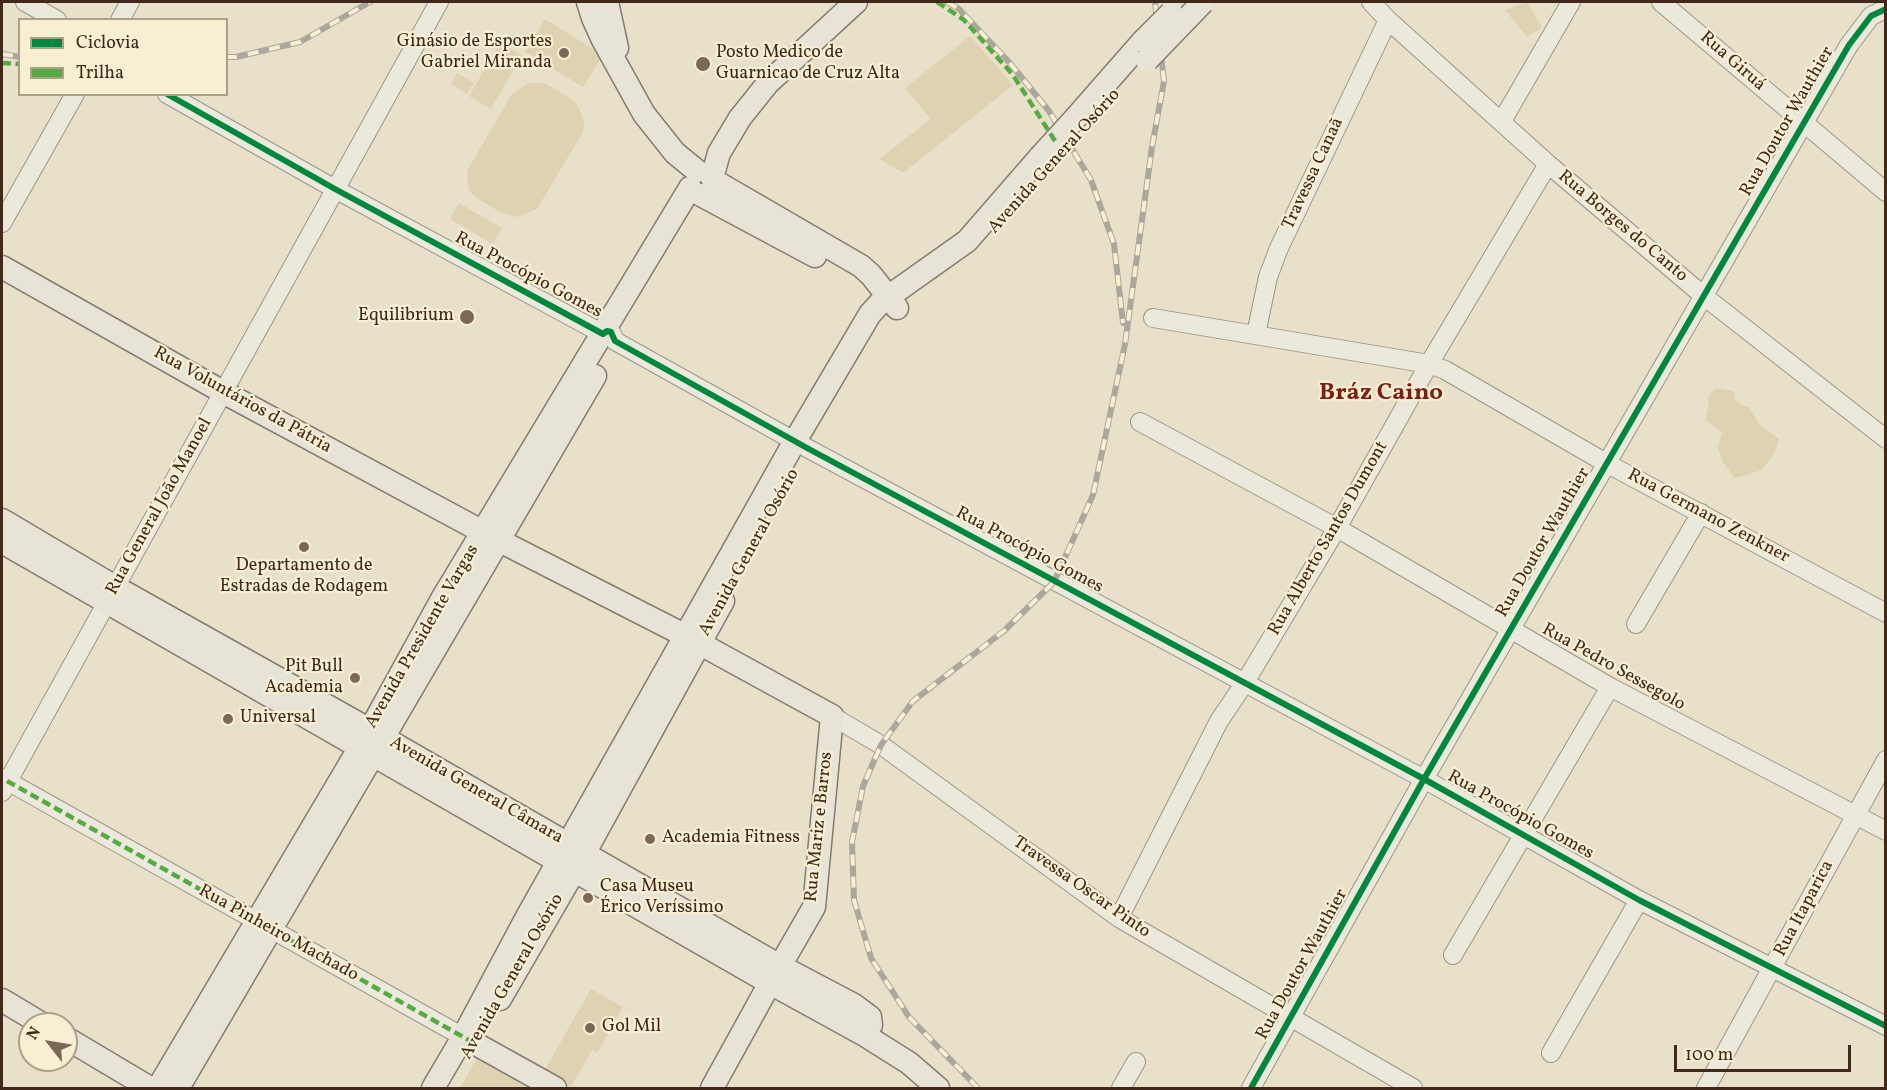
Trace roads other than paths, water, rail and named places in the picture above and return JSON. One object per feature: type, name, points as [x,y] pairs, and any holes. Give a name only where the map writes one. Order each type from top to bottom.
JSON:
[{"type":"main road","points":[[588,2],[603,40],[644,114],[700,182],[863,275],[889,305]]},
{"type":"main road","points":[[607,2],[620,68]]},
{"type":"main road","name":"Avenida Presidente Vargas","points":[[178,1089],[264,926],[371,743],[442,599],[492,536],[700,182],[740,118],[768,83],[856,2]]},
{"type":"main road","name":"Avenida General Osório","points":[[433,1089],[469,1040],[572,858],[801,444],[870,314],[889,305],[1006,207],[1145,50],[1183,2]]},
{"type":"main road","name":"Avenida General Osório","points":[[1145,50],[1203,2]]},
{"type":"main road","name":"Rua Voluntários da Pátria","points":[[2,267],[223,392],[492,536],[693,640],[832,716]]},
{"type":"main road","name":"Avenida General Câmara","points":[[2,520],[111,595]]},
{"type":"main road","name":"Avenida General Câmara","points":[[2,542],[111,595],[775,975],[909,1063],[938,1089]]},
{"type":"main road","name":"Rua Mariz e Barros","points":[[712,1089],[814,907],[832,716]]},
{"type":"main road","name":"Avenida Presidente Vargas","points":[[158,1089],[264,926]]},
{"type":"main road","points":[[2,1000],[22,1012]]},
{"type":"main road","points":[[2,1017],[18,1026]]},
{"type":"main road","name":"Avenida General Osório","points":[[449,1089],[469,1040]]},
{"type":"main road","name":"Rua Pinheiro Machado","points":[[469,1040],[555,1089]]},
{"type":"main road","points":[[78,1045],[150,1089]]},
{"type":"main road","points":[[78,1061],[127,1089]]},
{"type":"street","points":[[25,2],[53,18]]},
{"type":"street","points":[[121,18],[130,2]]},
{"type":"street","name":"Rua General João Manoel","points":[[3,784],[111,595],[439,2]]},
{"type":"street","name":"Rua Borges do Canto","points":[[1371,2],[1388,20],[1548,164],[1704,297],[1886,439]]},
{"type":"street","points":[[1502,121],[1571,2]]},
{"type":"street","name":"Rua Giruá","points":[[1661,2],[1886,192]]},
{"type":"street","name":"Rua Doutor Wauthier","points":[[1251,1089],[1424,779],[1872,9]]},
{"type":"street","name":"Travessa Canaã","points":[[1256,334],[1268,277],[1279,248],[1388,20]]},
{"type":"street","points":[[2,223],[74,96]]},
{"type":"street","name":"Rua Procópio Gomes","points":[[171,96],[335,189],[801,444],[1424,779],[1639,900],[1886,1026]]},
{"type":"street","name":"Rua Alberto Santos Dumont","points":[[1119,918],[1219,722],[1337,528],[1429,363],[1548,164]]},
{"type":"street","name":"Rua Germano Zenkner","points":[[1153,318],[1429,363],[1606,463],[1886,613]]},
{"type":"street","name":"Rua Pedro Sessegolo","points":[[1140,422],[1337,528],[1610,687],[1886,831]]},
{"type":"street","points":[[1636,624],[1701,513]]},
{"type":"street","points":[[1453,955],[1610,687]]},
{"type":"street","name":"Rua Voluntários da Pátria","points":[[832,716],[881,745]]},
{"type":"street","name":"Travessa Oscar Pinto","points":[[881,745],[1119,918],[1413,1089]]},
{"type":"street","name":"Rua Itaparica","points":[[1706,1089],[1886,760]]},
{"type":"street","name":"Rua Pinheiro Machado","points":[[3,784],[469,1040]]},
{"type":"street","points":[[1551,1053],[1639,900]]},
{"type":"street","points":[[1121,1089],[1136,1062]]},
{"type":"railway","points":[[228,57],[300,42],[370,2]]},
{"type":"railway","points":[[947,2],[959,9],[1009,62],[1049,111],[1091,180],[1114,244],[1123,323]]},
{"type":"railway","points":[[978,1088],[909,1017],[871,958],[854,900],[852,842],[863,786],[881,745],[913,701],[1005,630],[1054,582],[1093,495],[1125,344],[1152,147],[1164,81],[1155,2]]},
{"type":"railway","points":[[2,54],[18,57]]},
{"type":"place","name":"Ginásio de Esportes Gabriel Miranda","points":[[564,53]]},
{"type":"place","name":"Posto Medico de Guarnicao de Cruz Alta","points":[[703,64]]},
{"type":"place","name":"Equilibrium","points":[[467,317]]},
{"type":"place","name":"Departamento de Estradas de Rodagem","points":[[304,547]]},
{"type":"place","name":"Pit Bull Academia","points":[[355,678]]},
{"type":"place","name":"Universal","points":[[228,719]]},
{"type":"place","name":"Academia Fitness","points":[[650,839]]},
{"type":"place","name":"Casa Museu Érico Veríssimo","points":[[588,898]]},
{"type":"place","name":"Gol Mil","points":[[590,1028]]},
{"type":"district","name":"Bráz Caino","points":[[1381,395]]}]
